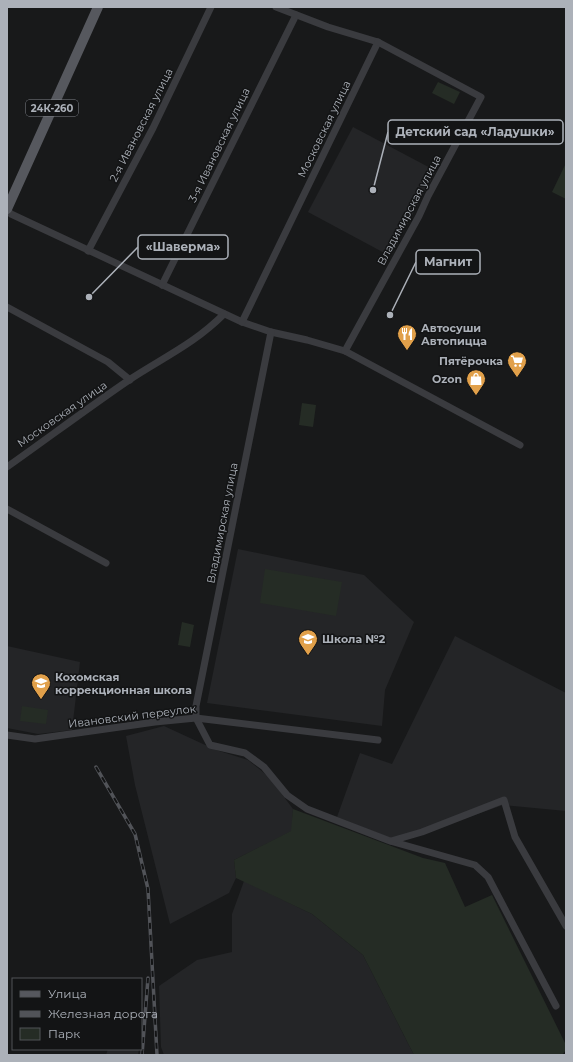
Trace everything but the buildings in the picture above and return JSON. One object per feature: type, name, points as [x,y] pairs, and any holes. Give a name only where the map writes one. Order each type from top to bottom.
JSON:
[{"type":"main road","name":"24К-260","points":[[7,209],[98,7]]},
{"type":"street","name":"2-я Ивановская улица","points":[[88,251],[154,128],[211,7]]},
{"type":"street","points":[[276,7],[378,42]]},
{"type":"street","name":"3-я Ивановская улица","points":[[162,285],[296,15]]},
{"type":"street","name":"Московская улица","points":[[242,322],[378,42]]},
{"type":"street","name":"Владимирская улица","points":[[345,352],[420,216],[428,196],[481,97],[378,42]]},
{"type":"street","points":[[7,209],[12,214],[88,251],[242,322],[271,332],[307,340],[345,352],[520,445]]},
{"type":"street","points":[[7,307],[108,362],[130,380]]},
{"type":"street","name":"Московская улица","points":[[7,467],[130,380],[190,344],[206,332],[224,314]]},
{"type":"street","name":"Владимирская улица","points":[[196,718],[196,706],[271,332]]},
{"type":"street","points":[[7,509],[106,563]]},
{"type":"street","points":[[196,718],[210,745],[245,753],[264,767],[287,795],[306,809],[390,841],[475,865],[488,877],[556,1006]]},
{"type":"street","name":"Ивановский переулок","points":[[7,735],[35,739],[155,722],[196,718],[378,740]]},
{"type":"street","points":[[390,841],[422,832],[504,800],[515,837],[566,926]]},
{"type":"shaded area","points":[[353,127],[436,171],[390,256],[308,212]]},
{"type":"shaded area","name":"Школа №2","points":[[238,549],[364,575],[414,622],[385,690],[382,726],[207,703]]},
{"type":"shaded area","points":[[455,636],[566,693],[566,811],[503,805],[410,838],[390,838],[337,817],[360,753],[392,764]]},
{"type":"shaded area","name":"Кохомская коррекционная школа","points":[[7,646],[80,662],[72,730],[38,734],[7,728]]},
{"type":"shaded area","points":[[164,726],[216,750],[248,760],[269,777],[293,809],[292,831],[234,860],[236,878],[229,893],[170,924],[135,785],[126,736]]},
{"type":"shaded area","points":[[244,881],[312,914],[363,955],[414,1055],[164,1055],[161,1047],[159,986],[197,960],[232,952],[232,914]]},
{"type":"shaded area","points":[[108,1050],[139,1050],[138,1055],[106,1055]]},
{"type":"green space","points":[[438,82],[460,92],[454,104],[432,93]]},
{"type":"green space","points":[[566,163],[566,199],[552,192]]},
{"type":"green space","points":[[302,403],[316,405],[313,427],[299,425]]},
{"type":"green space","points":[[265,569],[342,582],[336,616],[260,603]]},
{"type":"green space","points":[[182,622],[194,625],[190,647],[178,645]]},
{"type":"green space","points":[[22,706],[48,710],[46,724],[20,721]]},
{"type":"green space","points":[[293,809],[423,858],[445,863],[465,907],[492,895],[566,1045],[566,1050],[562,1055],[414,1055],[363,955],[312,914],[236,878],[234,860],[291,831]]},
{"type":"railway","points":[[96,767],[135,834],[148,889],[157,1055]]},
{"type":"railway","points":[[142,1055],[148,978]]},
{"type":"place","name":"Детский сад «Ладушки»","points":[[373,190]]},
{"type":"place","name":"«Шаверма»","points":[[89,297]]},
{"type":"place","name":"Магнит","points":[[390,315]]},
{"type":"place","name":"Автосуши Автопицца","points":[[407,351]]},
{"type":"place","name":"Пятёрочка","points":[[517,378]]},
{"type":"place","name":"Ozon","points":[[476,396]]},
{"type":"place","name":"Школа №2","points":[[308,656]]},
{"type":"place","name":"Кохомская коррекционная школа","points":[[41,700]]}]
